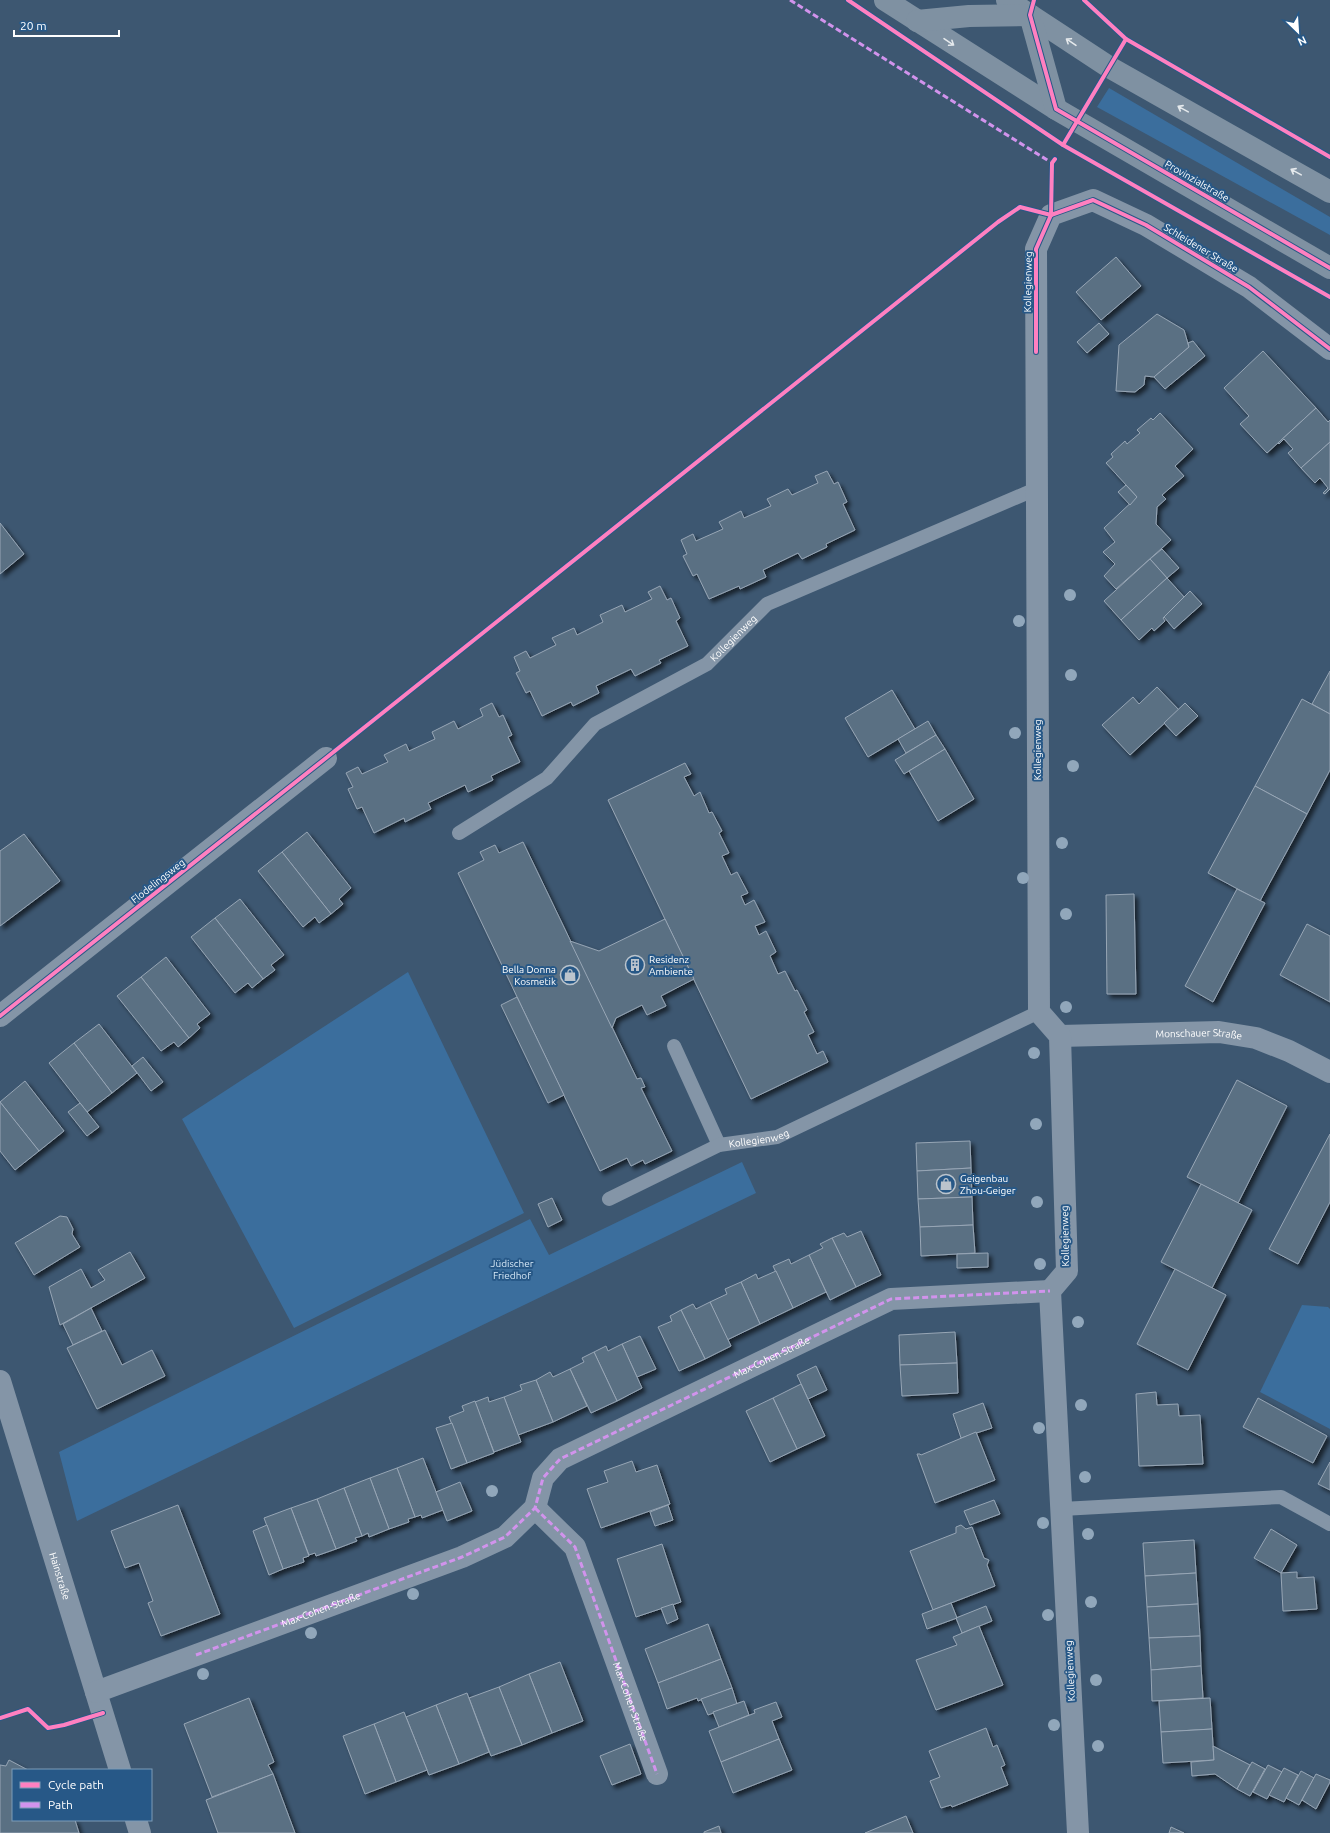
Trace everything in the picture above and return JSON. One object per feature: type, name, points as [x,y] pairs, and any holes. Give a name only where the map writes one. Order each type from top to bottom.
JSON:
[{"type":"main road","name":"Provinzialstraße","points":[[885,0],[1056,109],[1330,268]]},
{"type":"main road","points":[[1007,0],[1032,7],[1109,67],[1330,192]]},
{"type":"main road","points":[[917,21],[969,16],[1032,7]]},
{"type":"main road","points":[[1032,7],[1056,109]]},
{"type":"street","name":"Schleidener Straße","points":[[1051,215],[1093,200],[1146,225],[1249,286],[1330,350]]},
{"type":"street","name":"Kollegienweg","points":[[1039,1012],[1036,249],[1051,215]]},
{"type":"street","name":"Flodelingsweg","points":[[0,1016],[326,758]]},
{"type":"street","points":[[1039,1012],[1060,1036]]},
{"type":"street","name":"Monschauer Straße","points":[[1060,1036],[1219,1032],[1256,1038],[1288,1051],[1330,1072]]},
{"type":"street","name":"Kollegienweg","points":[[1060,1036],[1067,1270],[1050,1291],[1078,1833]]},
{"type":"street","name":"Max-Cohen-Straße","points":[[96,1692],[462,1557],[505,1537],[535,1508],[543,1478],[560,1459],[892,1299],[1050,1291]]},
{"type":"street","name":"Hainstraße","points":[[0,1381],[120,1769]]},
{"type":"street","name":"Max-Cohen-Straße","points":[[535,1508],[574,1547],[657,1774]]},
{"type":"street","points":[[136,1821],[140,1833]]},
{"type":"lane","name":"Kollegienweg","points":[[459,833],[547,778],[595,724],[707,664],[767,604],[1036,489]]},
{"type":"lane","name":"Kollegienweg","points":[[609,1199],[719,1145],[777,1137],[1039,1012]]},
{"type":"lane","points":[[674,1046],[719,1145]]},
{"type":"lane","points":[[1062,1509],[1281,1497],[1330,1524]]},
{"type":"green space","points":[[1109,88],[1330,217],[1330,235],[1097,107]]},
{"type":"green space","points":[[408,972],[524,1213],[294,1328],[182,1119]]},
{"type":"green space","name":"Jüdischer Friedhof","points":[[742,1162],[756,1193],[77,1521],[59,1452],[530,1219],[549,1255]]},
{"type":"green space","points":[[1302,1305],[1328,1307],[1330,1309],[1330,1429],[1260,1392]]},
{"type":"building","points":[[1116,257],[1141,286],[1101,320],[1076,292]]},
{"type":"building","points":[[1157,314],[1184,330],[1189,347],[1154,377],[1145,376],[1144,385],[1135,392],[1116,391],[1119,345]]},
{"type":"building","points":[[1099,323],[1109,334],[1087,353],[1077,342]]},
{"type":"building","points":[[1193,341],[1205,356],[1165,389],[1154,377],[1189,347],[1188,343]]},
{"type":"building","points":[[1263,351],[1316,408],[1267,453],[1240,424],[1249,416],[1224,388]]},
{"type":"building","points":[[1316,408],[1328,422],[1330,420],[1330,442],[1301,468],[1288,453],[1293,449],[1284,439],[1279,444],[1278,443]]},
{"type":"building","points":[[1160,413],[1193,449],[1175,466],[1184,476],[1162,495],[1166,499],[1157,507],[1156,524],[1171,540],[1116,589],[1104,576],[1115,564],[1103,552],[1115,542],[1104,528],[1137,497],[1106,463],[1113,457],[1111,454],[1125,441],[1127,444],[1140,433],[1137,430],[1151,418],[1153,420]]},
{"type":"building","points":[[1330,442],[1330,489],[1325,494],[1323,493],[1328,488],[1320,478],[1315,483],[1301,468]]},
{"type":"building","points":[[827,471],[834,484],[838,482],[847,502],[843,504],[855,530],[826,544],[827,547],[802,559],[798,553],[763,570],[766,577],[740,589],[739,586],[709,599],[697,574],[693,576],[683,556],[687,554],[681,540],[693,534],[696,541],[723,529],[719,522],[741,511],[744,518],[771,506],[767,499],[788,489],[792,495],[818,483],[815,476]]},
{"type":"building","points":[[1126,485],[1137,497],[1130,505],[1118,492]]},
{"type":"building","points":[[0,523],[24,554],[0,574]]},
{"type":"building","points":[[1162,549],[1179,568],[1167,578],[1150,559]]},
{"type":"building","points":[[1150,559],[1167,578],[1121,620],[1104,601]]},
{"type":"building","points":[[1167,578],[1185,598],[1163,618],[1165,621],[1154,631],[1152,628],[1139,640],[1121,620]]},
{"type":"building","points":[[660,586],[667,600],[671,598],[680,618],[676,621],[688,646],[659,660],[661,663],[635,676],[631,669],[596,686],[599,693],[573,706],[571,702],[542,716],[530,691],[526,693],[516,673],[520,671],[514,657],[526,651],[530,658],[556,645],[552,638],[574,628],[577,635],[603,622],[600,615],[622,605],[625,612],[652,599],[648,592]]},
{"type":"building","points":[[1190,591],[1202,604],[1174,629],[1164,617]]},
{"type":"building","points":[[1330,671],[1330,714],[1312,704]]},
{"type":"building","points":[[1157,687],[1179,710],[1130,755],[1102,725],[1133,697],[1139,704]]},
{"type":"building","points":[[892,690],[915,729],[868,757],[845,718]]},
{"type":"building","points":[[1302,699],[1330,714],[1330,770],[1307,814],[1255,786]]},
{"type":"building","points":[[492,703],[499,717],[503,715],[512,735],[508,737],[520,762],[491,776],[493,780],[468,792],[465,785],[428,803],[431,809],[405,822],[404,818],[374,833],[362,807],[357,809],[348,789],[353,787],[346,773],[358,767],[362,774],[388,762],[384,755],[406,744],[409,751],[435,739],[432,732],[454,721],[458,729],[483,716],[480,709]]},
{"type":"building","points":[[1185,703],[1198,716],[1176,736],[1164,723]]},
{"type":"building","points":[[928,721],[936,735],[906,753],[898,739]]},
{"type":"building","points":[[936,735],[945,749],[904,774],[895,760]]},
{"type":"building","points":[[945,749],[974,799],[938,821],[909,771]]},
{"type":"building","points":[[685,763],[691,774],[684,777],[694,796],[700,792],[709,813],[712,812],[722,831],[719,833],[729,853],[722,856],[731,875],[737,872],[748,893],[741,896],[745,905],[754,900],[765,922],[755,926],[759,935],[766,931],[776,952],[770,956],[778,974],[785,971],[795,991],[797,990],[807,1010],[804,1012],[814,1032],[808,1035],[817,1054],[823,1051],[828,1062],[751,1099],[608,800]]},
{"type":"building","points":[[1255,786],[1307,814],[1260,901],[1208,873]]},
{"type":"building","points":[[307,832],[351,888],[339,899],[343,904],[331,914],[282,852]]},
{"type":"building","points":[[24,834],[60,881],[0,926],[0,851]]},
{"type":"building","points":[[523,842],[637,1079],[641,1078],[645,1087],[641,1088],[672,1151],[645,1164],[643,1160],[631,1166],[627,1158],[600,1171],[458,873],[484,860],[480,852],[495,845],[499,853]]},
{"type":"building","points":[[282,852],[331,914],[319,923],[315,917],[303,927],[258,871]]},
{"type":"building","points":[[1237,889],[1265,903],[1213,1002],[1185,986]]},
{"type":"building","points":[[1134,894],[1136,994],[1107,994],[1106,895]]},
{"type":"building","points":[[240,899],[284,955],[271,965],[275,970],[263,979],[215,918]]},
{"type":"building","points":[[215,918],[263,979],[252,988],[248,983],[235,993],[191,937]]},
{"type":"building","name":"Residenz Ambiente","points":[[665,919],[694,979],[661,996],[666,1006],[647,1015],[642,1005],[616,1018],[612,1028],[570,941],[599,951]]},
{"type":"building","points":[[1307,924],[1330,936],[1330,1002],[1280,975]]},
{"type":"building","points":[[166,957],[210,1014],[197,1024],[200,1028],[189,1038],[141,977]]},
{"type":"building","points":[[141,977],[189,1038],[178,1047],[174,1042],[161,1051],[117,996]]},
{"type":"building","points":[[517,997],[564,1095],[548,1103],[501,1005]]},
{"type":"building","points":[[99,1024],[137,1073],[112,1093],[74,1043]]},
{"type":"building","points":[[74,1043],[112,1093],[87,1112],[49,1063]]},
{"type":"building","points":[[143,1057],[163,1082],[151,1091],[132,1066]]},
{"type":"building","points":[[1237,1080],[1287,1106],[1238,1203],[1187,1177]]},
{"type":"building","points":[[25,1081],[64,1131],[39,1151],[0,1102]]},
{"type":"building","points":[[0,1102],[39,1151],[15,1170],[0,1151]]},
{"type":"building","points":[[80,1103],[99,1127],[87,1136],[68,1112]]},
{"type":"building","points":[[1330,1134],[1330,1202],[1298,1264],[1269,1249]]},
{"type":"building","points":[[970,1141],[971,1168],[917,1171],[916,1143]]},
{"type":"building","points":[[971,1168],[972,1197],[918,1199],[917,1171]]},
{"type":"building","points":[[1201,1184],[1252,1210],[1212,1288],[1161,1262]]},
{"type":"building","points":[[972,1197],[973,1225],[920,1227],[918,1199]]},
{"type":"building","points":[[552,1198],[562,1220],[548,1227],[538,1204]]},
{"type":"building","points":[[60,1216],[67,1217],[73,1229],[72,1234],[80,1247],[34,1275],[15,1243]]},
{"type":"building","points":[[973,1225],[975,1253],[921,1256],[920,1227]]},
{"type":"building","points":[[861,1231],[881,1275],[856,1287],[832,1238],[844,1233],[847,1237]]},
{"type":"building","points":[[832,1238],[856,1287],[830,1300],[809,1255],[823,1248],[820,1244]]},
{"type":"building","points":[[130,1252],[145,1278],[60,1325],[49,1287],[81,1269],[91,1288],[105,1280],[98,1270]]},
{"type":"building","points":[[988,1253],[988,1267],[957,1268],[957,1254]]},
{"type":"building","points":[[809,1255],[826,1292],[793,1308],[773,1266],[789,1259],[791,1264]]},
{"type":"building","points":[[1175,1269],[1226,1295],[1188,1370],[1137,1344]]},
{"type":"building","points":[[776,1271],[793,1308],[760,1324],[741,1282],[756,1274],[758,1279]]},
{"type":"building","points":[[741,1282],[760,1324],[727,1340],[710,1302],[727,1294],[725,1289]]},
{"type":"building","points":[[710,1302],[731,1346],[705,1359],[681,1310],[693,1304],[696,1309]]},
{"type":"building","points":[[91,1308],[102,1331],[73,1345],[63,1324]]},
{"type":"building","points":[[681,1310],[705,1359],[679,1371],[658,1327],[672,1321],[670,1316]]},
{"type":"building","points":[[105,1330],[122,1365],[152,1350],[165,1376],[97,1409],[67,1348]]},
{"type":"building","points":[[955,1332],[957,1363],[900,1365],[899,1335]]},
{"type":"building","points":[[640,1336],[656,1369],[637,1377],[622,1344]]},
{"type":"building","points":[[622,1344],[642,1388],[617,1401],[594,1352],[606,1346],[608,1351]]},
{"type":"building","points":[[594,1352],[617,1401],[591,1413],[570,1369],[584,1362],[582,1358]]},
{"type":"building","points":[[957,1363],[958,1393],[902,1396],[900,1365]]},
{"type":"building","points":[[816,1366],[827,1390],[808,1399],[797,1375]]},
{"type":"building","points":[[570,1369],[587,1406],[553,1422],[536,1380],[550,1372],[553,1377]]},
{"type":"building","points":[[536,1380],[553,1422],[518,1435],[504,1397],[522,1390],[520,1385]]},
{"type":"building","points":[[801,1384],[825,1436],[797,1449],[773,1398]]},
{"type":"building","points":[[1156,1392],[1157,1405],[1178,1404],[1179,1416],[1200,1415],[1203,1464],[1139,1466],[1136,1394]]},
{"type":"building","points":[[488,1397],[489,1402],[504,1397],[521,1442],[494,1452],[475,1402]]},
{"type":"building","points":[[773,1398],[797,1449],[770,1462],[746,1411]]},
{"type":"building","points":[[1258,1398],[1327,1436],[1313,1463],[1243,1427]]},
{"type":"building","points":[[475,1401],[494,1453],[467,1463],[449,1417],[464,1411],[462,1406]]},
{"type":"building","points":[[983,1403],[992,1428],[961,1438],[953,1414]]},
{"type":"building","points":[[452,1423],[467,1463],[451,1469],[436,1428]]},
{"type":"building","points":[[976,1432],[995,1480],[935,1503],[917,1454],[921,1455]]},
{"type":"building","points":[[423,1458],[443,1510],[422,1518],[421,1515],[415,1517],[397,1468]]},
{"type":"building","points":[[632,1461],[636,1472],[657,1465],[670,1504],[601,1528],[587,1489],[608,1482],[604,1471]]},
{"type":"building","points":[[1330,1462],[1330,1490],[1318,1484]]},
{"type":"building","points":[[397,1468],[415,1517],[408,1519],[409,1522],[389,1529],[370,1478]]},
{"type":"building","points":[[370,1478],[389,1529],[369,1537],[368,1533],[362,1536],[344,1488]]},
{"type":"building","points":[[460,1482],[472,1511],[447,1521],[436,1492]]},
{"type":"building","points":[[344,1488],[362,1536],[355,1538],[357,1541],[336,1549],[317,1499]]},
{"type":"building","points":[[317,1499],[336,1549],[316,1556],[315,1553],[309,1555],[291,1508]]},
{"type":"building","points":[[994,1500],[1000,1514],[970,1525],[964,1511]]},
{"type":"building","points":[[178,1505],[220,1614],[161,1636],[148,1603],[153,1601],[139,1563],[125,1568],[111,1531]]},
{"type":"building","points":[[668,1505],[673,1520],[655,1526],[650,1512]]},
{"type":"building","points":[[291,1508],[309,1556],[303,1558],[304,1562],[283,1569],[264,1518]]},
{"type":"building","points":[[267,1525],[283,1569],[269,1575],[253,1531]]},
{"type":"building","points":[[961,1525],[966,1529],[972,1527],[984,1558],[989,1560],[987,1565],[995,1586],[933,1610],[910,1551],[956,1533],[956,1527]]},
{"type":"building","points":[[1271,1529],[1297,1545],[1281,1573],[1254,1558]]},
{"type":"building","points":[[1194,1540],[1196,1573],[1145,1576],[1143,1543]]},
{"type":"building","points":[[662,1544],[681,1602],[636,1617],[617,1559]]},
{"type":"building","points":[[1297,1572],[1297,1578],[1314,1577],[1317,1609],[1283,1611],[1281,1573]]},
{"type":"building","points":[[1196,1573],[1198,1604],[1147,1607],[1145,1576]]},
{"type":"building","points":[[951,1603],[957,1618],[927,1629],[922,1614]]},
{"type":"building","points":[[673,1604],[678,1619],[667,1624],[661,1608]]},
{"type":"building","points":[[1198,1604],[1200,1636],[1149,1638],[1147,1607]]},
{"type":"building","points":[[986,1606],[992,1621],[962,1633],[956,1618]]},
{"type":"building","points":[[708,1624],[721,1659],[658,1683],[645,1649]]},
{"type":"building","points":[[979,1626],[1003,1685],[936,1710],[916,1660],[957,1645],[953,1637]]},
{"type":"building","points":[[1200,1636],[1201,1666],[1151,1670],[1149,1638]]},
{"type":"building","points":[[721,1659],[732,1688],[698,1701],[697,1698],[667,1709],[658,1683]]},
{"type":"building","points":[[560,1662],[583,1721],[552,1733],[529,1674]]},
{"type":"building","points":[[1201,1666],[1203,1698],[1152,1701],[1151,1670]]},
{"type":"building","points":[[529,1674],[552,1733],[522,1745],[499,1687]]},
{"type":"building","points":[[499,1687],[522,1745],[491,1756],[469,1698]]},
{"type":"building","points":[[732,1688],[737,1704],[708,1715],[701,1699]]},
{"type":"building","points":[[467,1693],[489,1752],[459,1764],[436,1705]]},
{"type":"building","points":[[249,1698],[274,1762],[268,1765],[273,1774],[212,1797],[184,1724]]},
{"type":"building","points":[[1210,1698],[1212,1729],[1161,1732],[1159,1701]]},
{"type":"building","points":[[744,1701],[749,1715],[719,1727],[713,1712]]},
{"type":"building","points":[[776,1702],[782,1717],[772,1721],[779,1739],[721,1762],[709,1731],[755,1713],[754,1710]]},
{"type":"building","points":[[436,1705],[459,1764],[429,1775],[406,1717]]},
{"type":"building","points":[[404,1712],[427,1770],[396,1782],[374,1724]]},
{"type":"building","points":[[374,1724],[396,1782],[365,1794],[343,1736]]},
{"type":"building","points":[[986,1728],[993,1747],[997,1745],[1005,1765],[1001,1767],[1008,1785],[952,1807],[951,1805],[941,1808],[930,1781],[940,1777],[929,1751]]},
{"type":"building","points":[[1212,1729],[1214,1760],[1163,1763],[1161,1732]]},
{"type":"building","points":[[779,1739],[792,1770],[733,1793],[721,1762]]},
{"type":"building","points":[[630,1744],[641,1774],[612,1785],[600,1756]]},
{"type":"building","points":[[1213,1746],[1250,1765],[1237,1789],[1215,1774],[1192,1776],[1191,1762],[1214,1760]]},
{"type":"building","points":[[9,1760],[26,1769],[12,1769],[12,1821],[75,1821],[79,1833],[0,1833],[0,1765],[6,1766]]},
{"type":"building","points":[[1252,1762],[1265,1769],[1250,1796],[1237,1789]]},
{"type":"building","points":[[1268,1765],[1282,1772],[1267,1799],[1253,1792]]},
{"type":"building","points":[[1284,1768],[1298,1775],[1284,1802],[1269,1795]]},
{"type":"building","points":[[1301,1771],[1314,1778],[1299,1805],[1286,1798]]},
{"type":"building","points":[[273,1774],[295,1833],[218,1833],[206,1800]]},
{"type":"building","points":[[1316,1774],[1330,1780],[1330,1782],[1316,1809],[1302,1800]]},
{"type":"building","points":[[906,1816],[913,1833],[865,1833]]},
{"type":"building","points":[[719,1826],[721,1833],[704,1833],[704,1832]]},
{"type":"building","points":[[1171,1827],[1184,1833],[1169,1833]]},
{"type":"marked path","points":[[790,0],[1052,163]]},
{"type":"marked path","points":[[196,1655],[462,1557],[505,1537],[535,1508],[543,1478],[560,1459],[891,1299],[1050,1291]]},
{"type":"marked path","points":[[535,1508],[575,1547],[657,1774]]},
{"type":"cycle path","points":[[848,0],[1063,145],[1330,297]]},
{"type":"cycle path","points":[[1034,0],[1030,15],[1056,109],[1330,268]]},
{"type":"cycle path","points":[[1084,0],[1126,39],[1330,157]]},
{"type":"cycle path","points":[[1063,145],[1126,39]]},
{"type":"cycle path","points":[[1036,352],[1036,249],[1051,215],[1052,163],[1055,159]]},
{"type":"cycle path","points":[[1051,215],[1093,200],[1146,225],[1249,287],[1330,349]]},
{"type":"cycle path","points":[[0,1016],[998,222],[1020,207],[1051,215]]},
{"type":"cycle path","points":[[0,1718],[28,1709],[48,1728],[64,1725],[103,1713]]},
{"type":"place","name":"Residenz Ambiente","points":[[635,965]]},
{"type":"place","name":"Bella Donna Kosmetik","points":[[570,975]]},
{"type":"place","name":"Geigenbau Zhou-Geiger","points":[[946,1184]]}]
